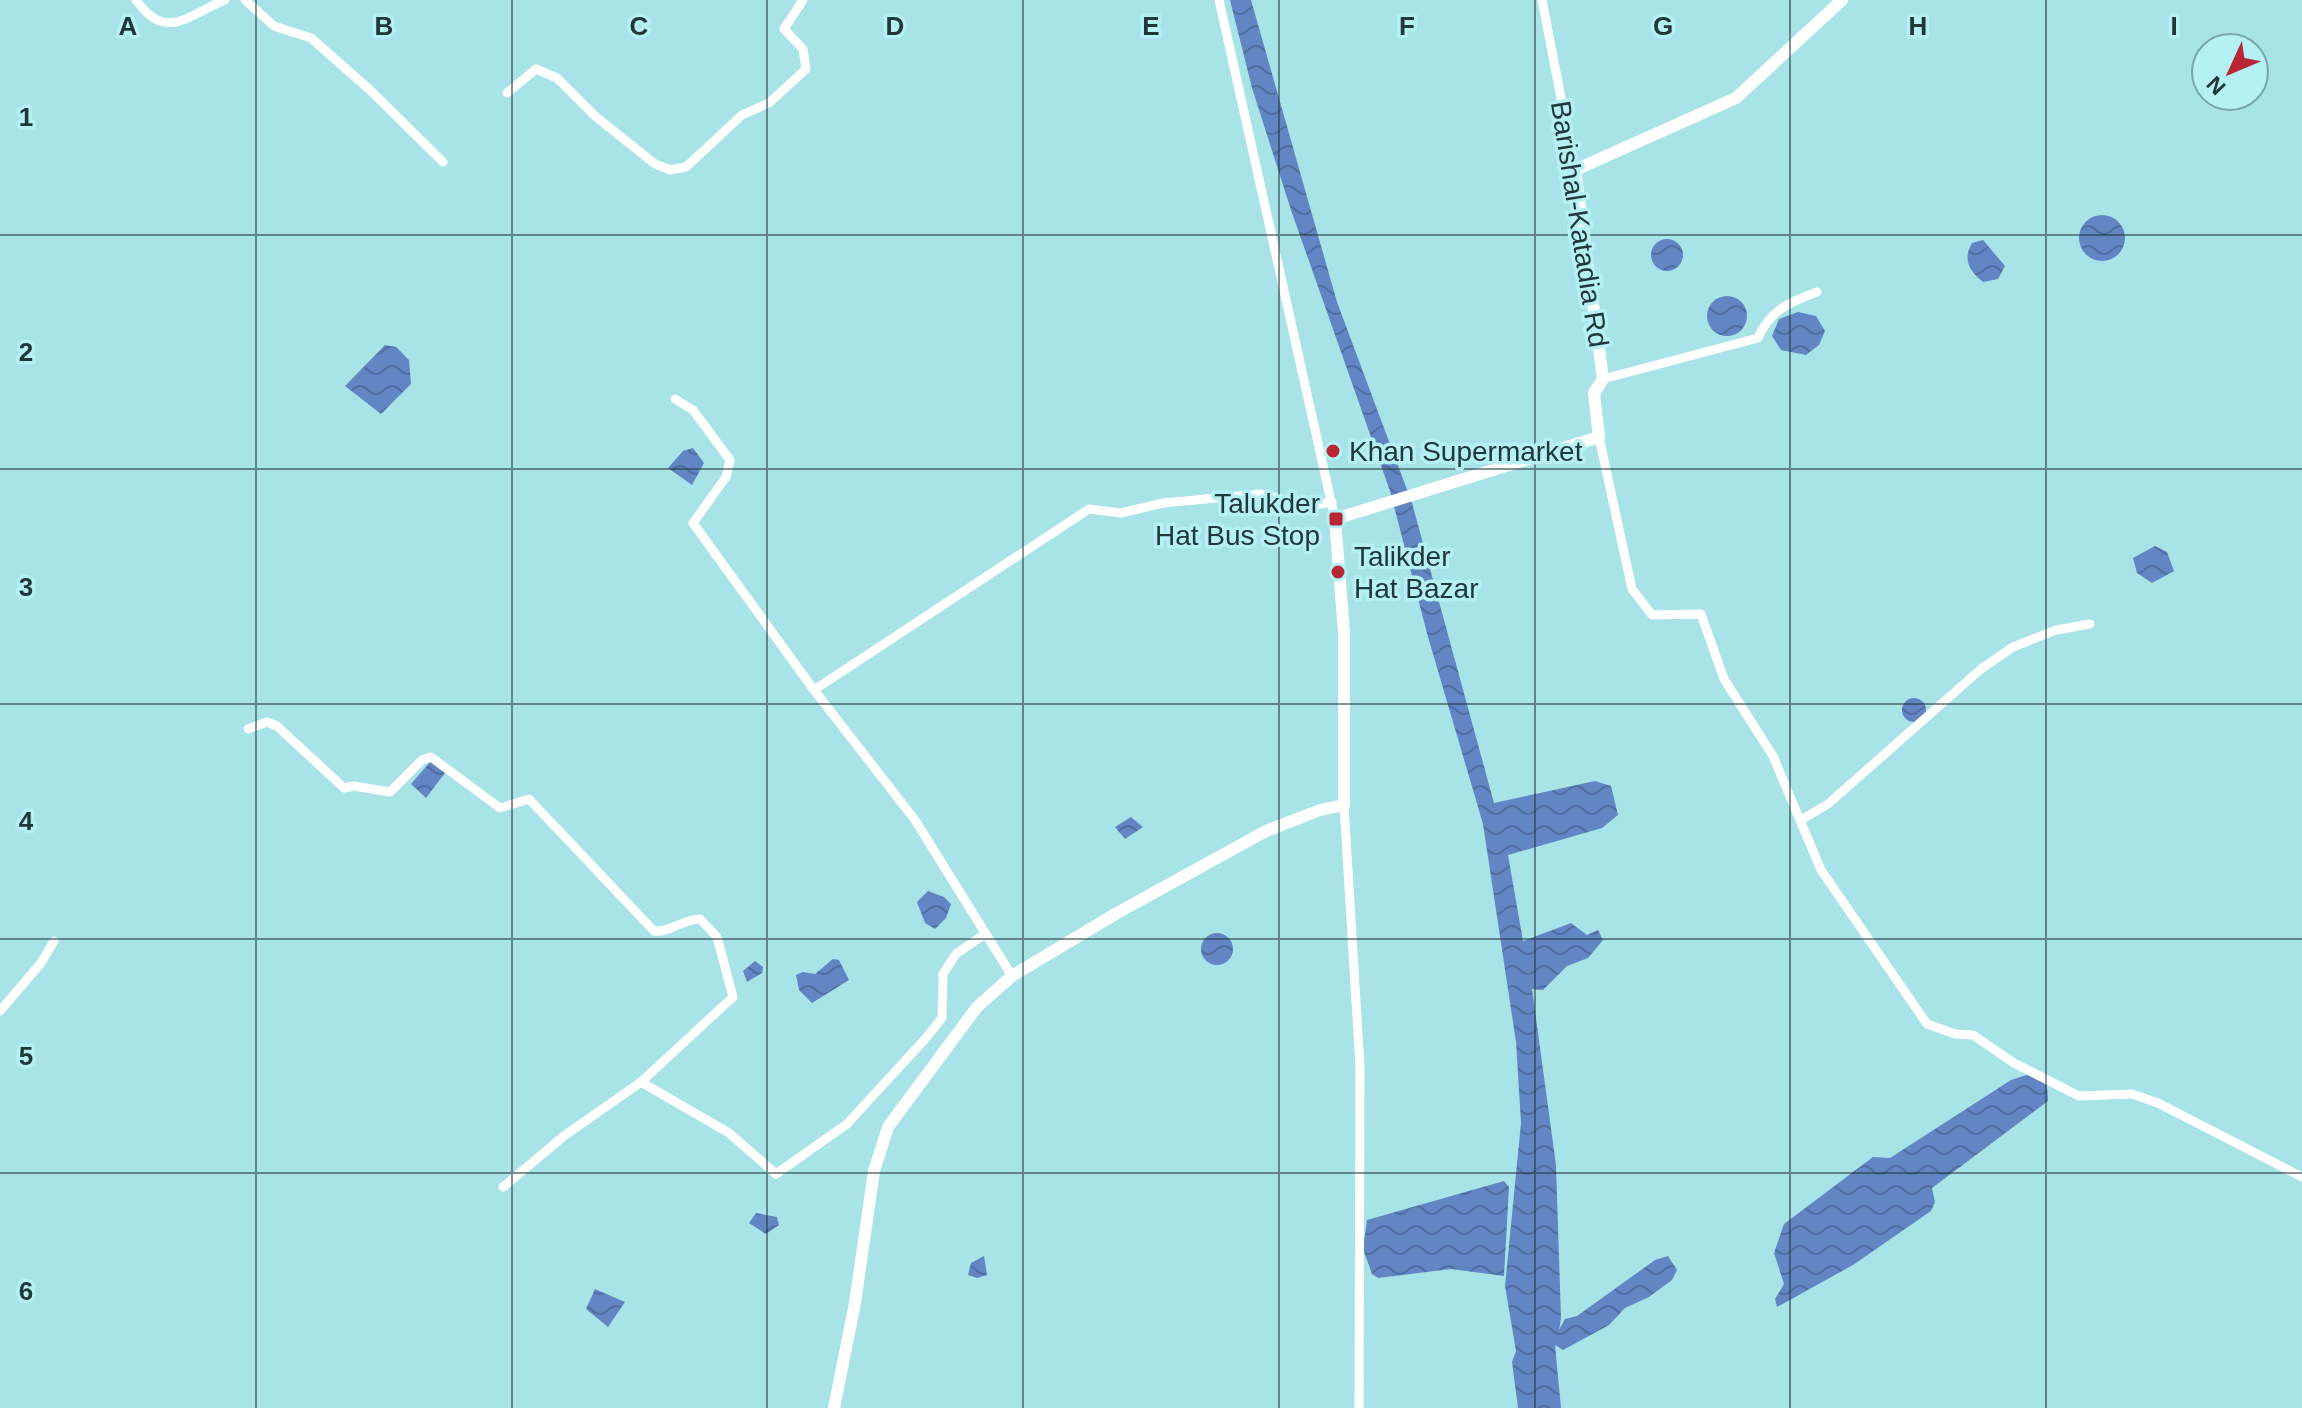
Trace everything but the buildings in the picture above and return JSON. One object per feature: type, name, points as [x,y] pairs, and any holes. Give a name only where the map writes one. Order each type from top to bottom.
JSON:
[{"type":"main road","points":[[1575,170],[1736,98],[1842,0]]},
{"type":"main road","name":"Barishal-Katadia Rd","points":[[1575,170],[1583,209],[1603,379],[1594,393],[1599,437]]},
{"type":"main road","points":[[834,1408],[855,1303],[874,1171],[888,1127],[977,1007],[1012,976],[1117,913],[1266,831],[1320,810],[1344,805],[1344,632],[1335,519],[1599,437]]},
{"type":"street","points":[[136,0],[152,18],[165,24],[190,18],[225,0]]},
{"type":"street","points":[[245,0],[274,26],[311,38],[370,90],[443,162]]},
{"type":"street","points":[[507,93],[536,69],[557,78],[595,116],[655,164],[670,170],[686,167],[742,115],[769,103],[806,69],[803,49],[784,29],[803,0]]},
{"type":"street","points":[[1219,0],[1335,519]]},
{"type":"street","name":"Barishal-Katadia Rd","points":[[1542,0],[1575,170]]},
{"type":"street","points":[[1603,379],[1758,338],[1766,320],[1788,303],[1817,292]]},
{"type":"street","points":[[675,399],[693,410],[730,460],[726,477],[693,523],[814,690],[915,820],[1012,976]]},
{"type":"street","points":[[1599,437],[1632,589],[1652,615],[1701,614],[1724,679],[1773,756],[1821,870],[1927,1024],[1955,1034],[1973,1035],[2014,1063],[2079,1096],[2132,1094],[2158,1103],[2302,1177]]},
{"type":"street","points":[[814,690],[1089,509],[1121,513],[1163,503],[1260,494],[1310,506],[1332,502]]},
{"type":"street","points":[[1801,820],[1828,804],[1981,669],[2013,647],[2056,630],[2090,624]]},
{"type":"street","points":[[248,729],[267,722],[277,726],[344,788],[354,786],[390,792],[422,760],[431,757],[500,808],[529,799],[654,931],[660,932],[687,919],[700,919],[717,937],[733,997],[641,1082],[564,1136],[503,1187]]},
{"type":"street","points":[[1344,805],[1360,1067],[1359,1408]]},
{"type":"street","points":[[641,1082],[729,1133],[776,1174],[800,1154],[847,1124],[926,1038],[942,1018],[943,974],[956,954],[985,934]]},
{"type":"street","points":[[0,1011],[41,963],[54,941]]},
{"type":"water","points":[[1230,0],[1251,0],[1337,302],[1412,503],[1494,803],[1595,781],[1611,786],[1618,815],[1602,828],[1508,855],[1523,941],[1571,923],[1587,935],[1598,930],[1603,940],[1588,958],[1567,966],[1543,990],[1532,989],[1556,1165],[1559,1330],[1565,1319],[1577,1316],[1655,1260],[1668,1256],[1677,1270],[1672,1280],[1649,1297],[1625,1308],[1609,1325],[1563,1350],[1555,1345],[1561,1408],[1518,1408],[1512,1362],[1516,1351],[1505,1286],[1521,1123],[1516,1042],[1483,824],[1428,637],[1390,491],[1291,210],[1252,88]]},
{"type":"water","points":[[2102,215],[2118,222],[2125,238],[2118,254],[2102,261],[2086,254],[2079,238],[2086,222]]},
{"type":"water","points":[[1667,239],[1678,244],[1683,255],[1678,266],[1667,271],[1656,266],[1651,255],[1656,244]]},
{"type":"water","points":[[1983,240],[2005,266],[1998,279],[1983,282],[1971,269],[1968,255],[1972,243]]},
{"type":"water","points":[[1727,296],[1741,302],[1747,316],[1741,330],[1727,336],[1713,330],[1707,316],[1713,302]]},
{"type":"water","points":[[1798,312],[1816,316],[1825,331],[1819,345],[1806,355],[1781,350],[1772,336],[1779,319]]},
{"type":"water","points":[[385,345],[396,347],[409,360],[411,384],[381,414],[345,386]]},
{"type":"water","points":[[693,448],[704,463],[692,485],[668,468],[683,451]]},
{"type":"water","points":[[2155,546],[2167,552],[2174,571],[2152,583],[2137,573],[2133,558]]},
{"type":"water","points":[[1914,698],[1923,701],[1926,710],[1923,719],[1914,722],[1905,719],[1902,710],[1905,701]]},
{"type":"water","points":[[431,761],[445,773],[426,798],[411,784]]},
{"type":"water","points":[[1131,817],[1143,827],[1125,839],[1115,827]]},
{"type":"water","points":[[928,891],[944,897],[951,904],[946,918],[935,929],[925,923],[917,902]]},
{"type":"water","points":[[1217,933],[1228,938],[1233,949],[1228,960],[1217,965],[1206,960],[1201,949],[1206,938]]},
{"type":"water","points":[[833,959],[839,960],[849,980],[812,1003],[799,990],[796,975],[803,972],[815,974]]},
{"type":"water","points":[[755,961],[763,967],[762,973],[747,982],[743,971]]},
{"type":"water","points":[[2033,1073],[2047,1086],[2048,1101],[1932,1188],[1935,1202],[1931,1211],[1853,1265],[1777,1307],[1775,1299],[1784,1284],[1774,1253],[1784,1224],[1873,1157],[1890,1158],[2011,1080]]},
{"type":"water","points":[[1504,1181],[1509,1187],[1504,1276],[1451,1269],[1378,1278],[1372,1274],[1363,1249],[1367,1220]]},
{"type":"water","points":[[756,1213],[777,1217],[779,1225],[766,1234],[749,1223]]},
{"type":"water","points":[[984,1256],[987,1275],[977,1278],[968,1275],[971,1263]]},
{"type":"water","points":[[595,1289],[625,1302],[608,1327],[586,1309]]},
{"type":"place","name":"Khan Supermarket","points":[[1333,451]]},
{"type":"place","name":"Talukder Hat Bus Stop","points":[[1336,519]]},
{"type":"place","name":"Talikder Hat Bazar","points":[[1338,572]]}]
